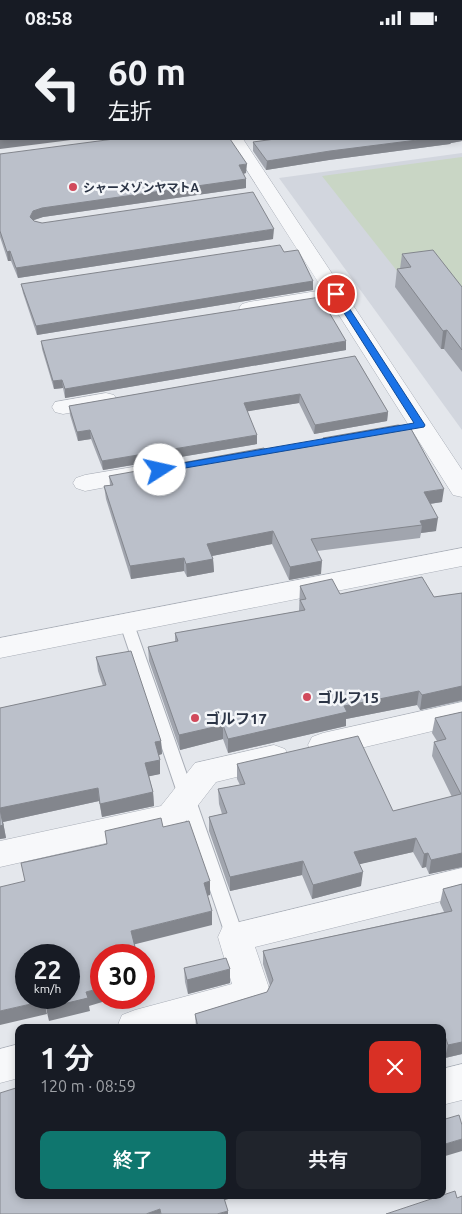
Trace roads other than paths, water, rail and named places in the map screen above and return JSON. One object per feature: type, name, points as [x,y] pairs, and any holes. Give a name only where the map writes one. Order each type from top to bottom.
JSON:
[{"type":"street","points":[[244,142],[260,193],[292,243],[336,294],[365,355],[411,427],[462,489]]},
{"type":"street","points":[[229,311],[336,294]]},
{"type":"street","points":[[64,407],[122,397]]},
{"type":"street","points":[[85,483],[162,470]]},
{"type":"street","points":[[0,648],[462,557]]},
{"type":"street","points":[[0,854],[171,817],[206,772],[462,713]]},
{"type":"street","points":[[146,1024],[253,994],[234,937],[462,882]]},
{"type":"street","points":[[0,1066],[15,1062]]},
{"type":"street","points":[[446,1086],[462,1082]]},
{"type":"lane","points":[[127,624],[234,937]]},
{"type":"place","name":"シャーメゾンヤマトA","points":[[73,187]]},
{"type":"place","name":"ゴルフ15","points":[[307,697]]},
{"type":"place","name":"ゴルフ17","points":[[195,718]]}]
